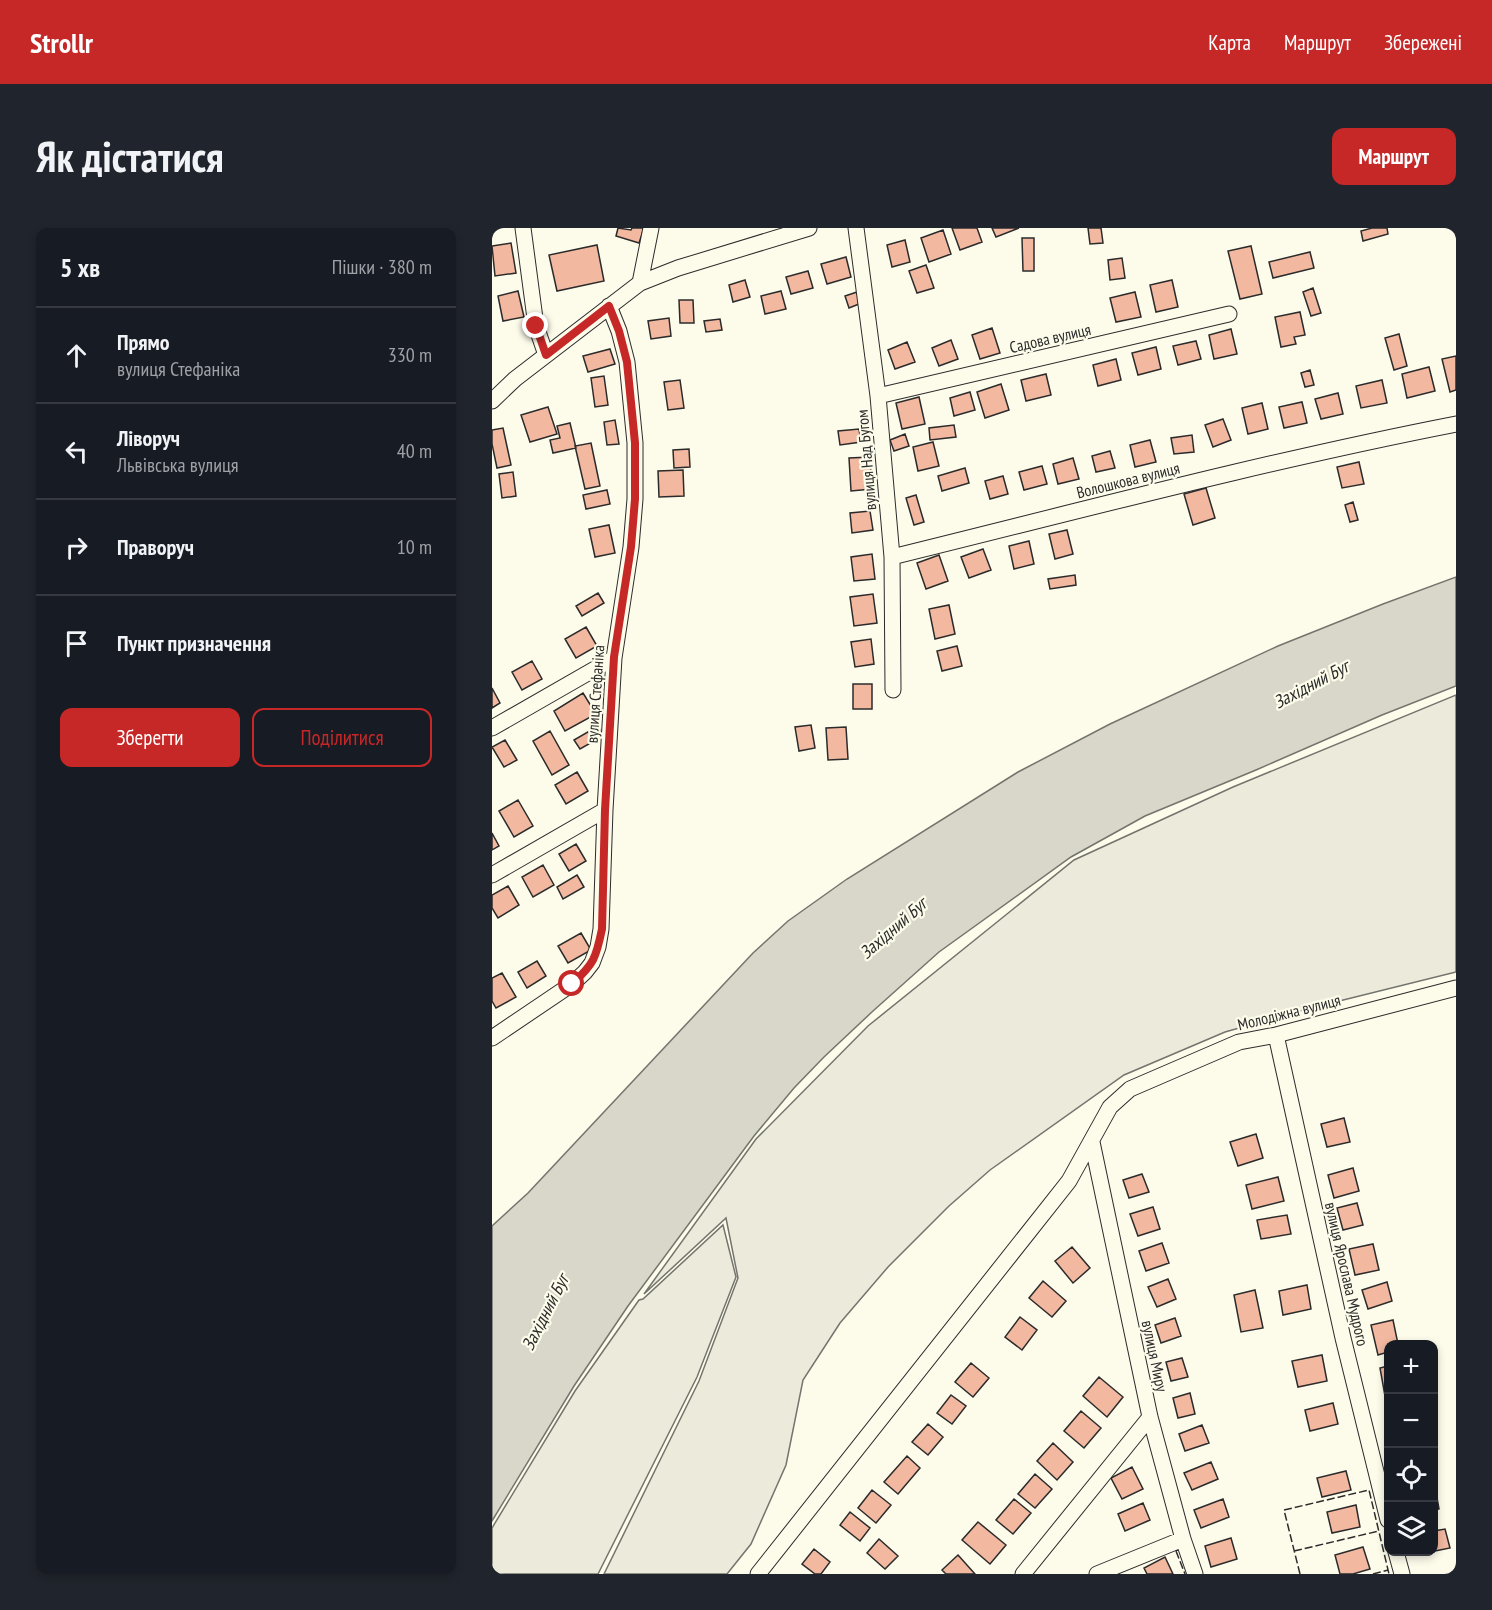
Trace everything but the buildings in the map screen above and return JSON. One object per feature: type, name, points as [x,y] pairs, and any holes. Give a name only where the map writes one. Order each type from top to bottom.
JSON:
[{"type":"street","points":[[523,228],[536,326],[546,355]]},
{"type":"street","points":[[640,283],[651,228]]},
{"type":"street","points":[[492,401],[515,379],[640,283],[678,268],[809,228]]},
{"type":"street","name":"вулиця Над Бугом","points":[[856,228],[878,396],[892,557],[893,690]]},
{"type":"street","name":"вулиця Стефаніка","points":[[492,1038],[572,984],[592,963],[602,929],[605,810],[614,657],[631,547],[635,499],[635,443],[627,362],[619,331],[609,306]]},
{"type":"street","name":"Садова вулиця","points":[[878,396],[1229,314]]},
{"type":"street","name":"Волошкова вулиця","points":[[892,557],[1244,470],[1456,424]]},
{"type":"street","points":[[492,728],[614,657]]},
{"type":"street","points":[[492,875],[605,810]]},
{"type":"street","name":"Молодіжна вулиця","points":[[765,1571],[1070,1181],[1110,1107],[1130,1089],[1239,1042],[1276,1035],[1456,988]]},
{"type":"street","name":"вулиця Ярослава Мудрого","points":[[1276,1035],[1343,1338],[1384,1502]]},
{"type":"street","name":"вулиця Миру","points":[[1092,1142],[1150,1417],[1183,1539],[1195,1574]]},
{"type":"street","points":[[1023,1574],[1150,1417]]},
{"type":"street","points":[[1097,1574],[1183,1539]]},
{"type":"street","points":[[1397,1556],[1402,1574]]},
{"type":"shaded area","points":[[1456,695],[1456,972],[1225,1032],[1124,1075],[990,1170],[949,1206],[888,1267],[840,1323],[803,1380],[786,1465],[751,1544],[727,1574],[604,1574],[699,1381],[738,1278],[726,1218],[644,1294],[756,1139],[868,1026],[1074,860],[1233,787]]},
{"type":"shaded area","points":[[723,1225],[736,1277],[697,1377],[598,1574],[492,1574],[492,1528],[575,1391],[639,1300],[643,1299]]},
{"type":"water","name":"Західний Буг","points":[[1456,577],[1456,686],[1145,816],[1071,857],[939,952],[824,1057],[794,1088],[754,1136],[628,1306],[574,1386],[492,1521],[492,1226],[528,1193],[753,953],[788,921],[847,879],[1018,772],[1110,724],[1278,646]]},
{"type":"fence","points":[[1300,1574],[1284,1510],[1369,1490],[1389,1574]]},
{"type":"fence","points":[[1294,1551],[1379,1531]]},
{"type":"fence","points":[[1176,1551],[1185,1574]]},
{"type":"fence","points":[[1373,1574],[1388,1570]]},
{"type":"route","points":[[536,326],[546,355],[609,306],[619,331],[627,362],[635,443],[635,499],[631,547],[614,657],[605,810],[602,929],[592,963],[572,984]]}]
